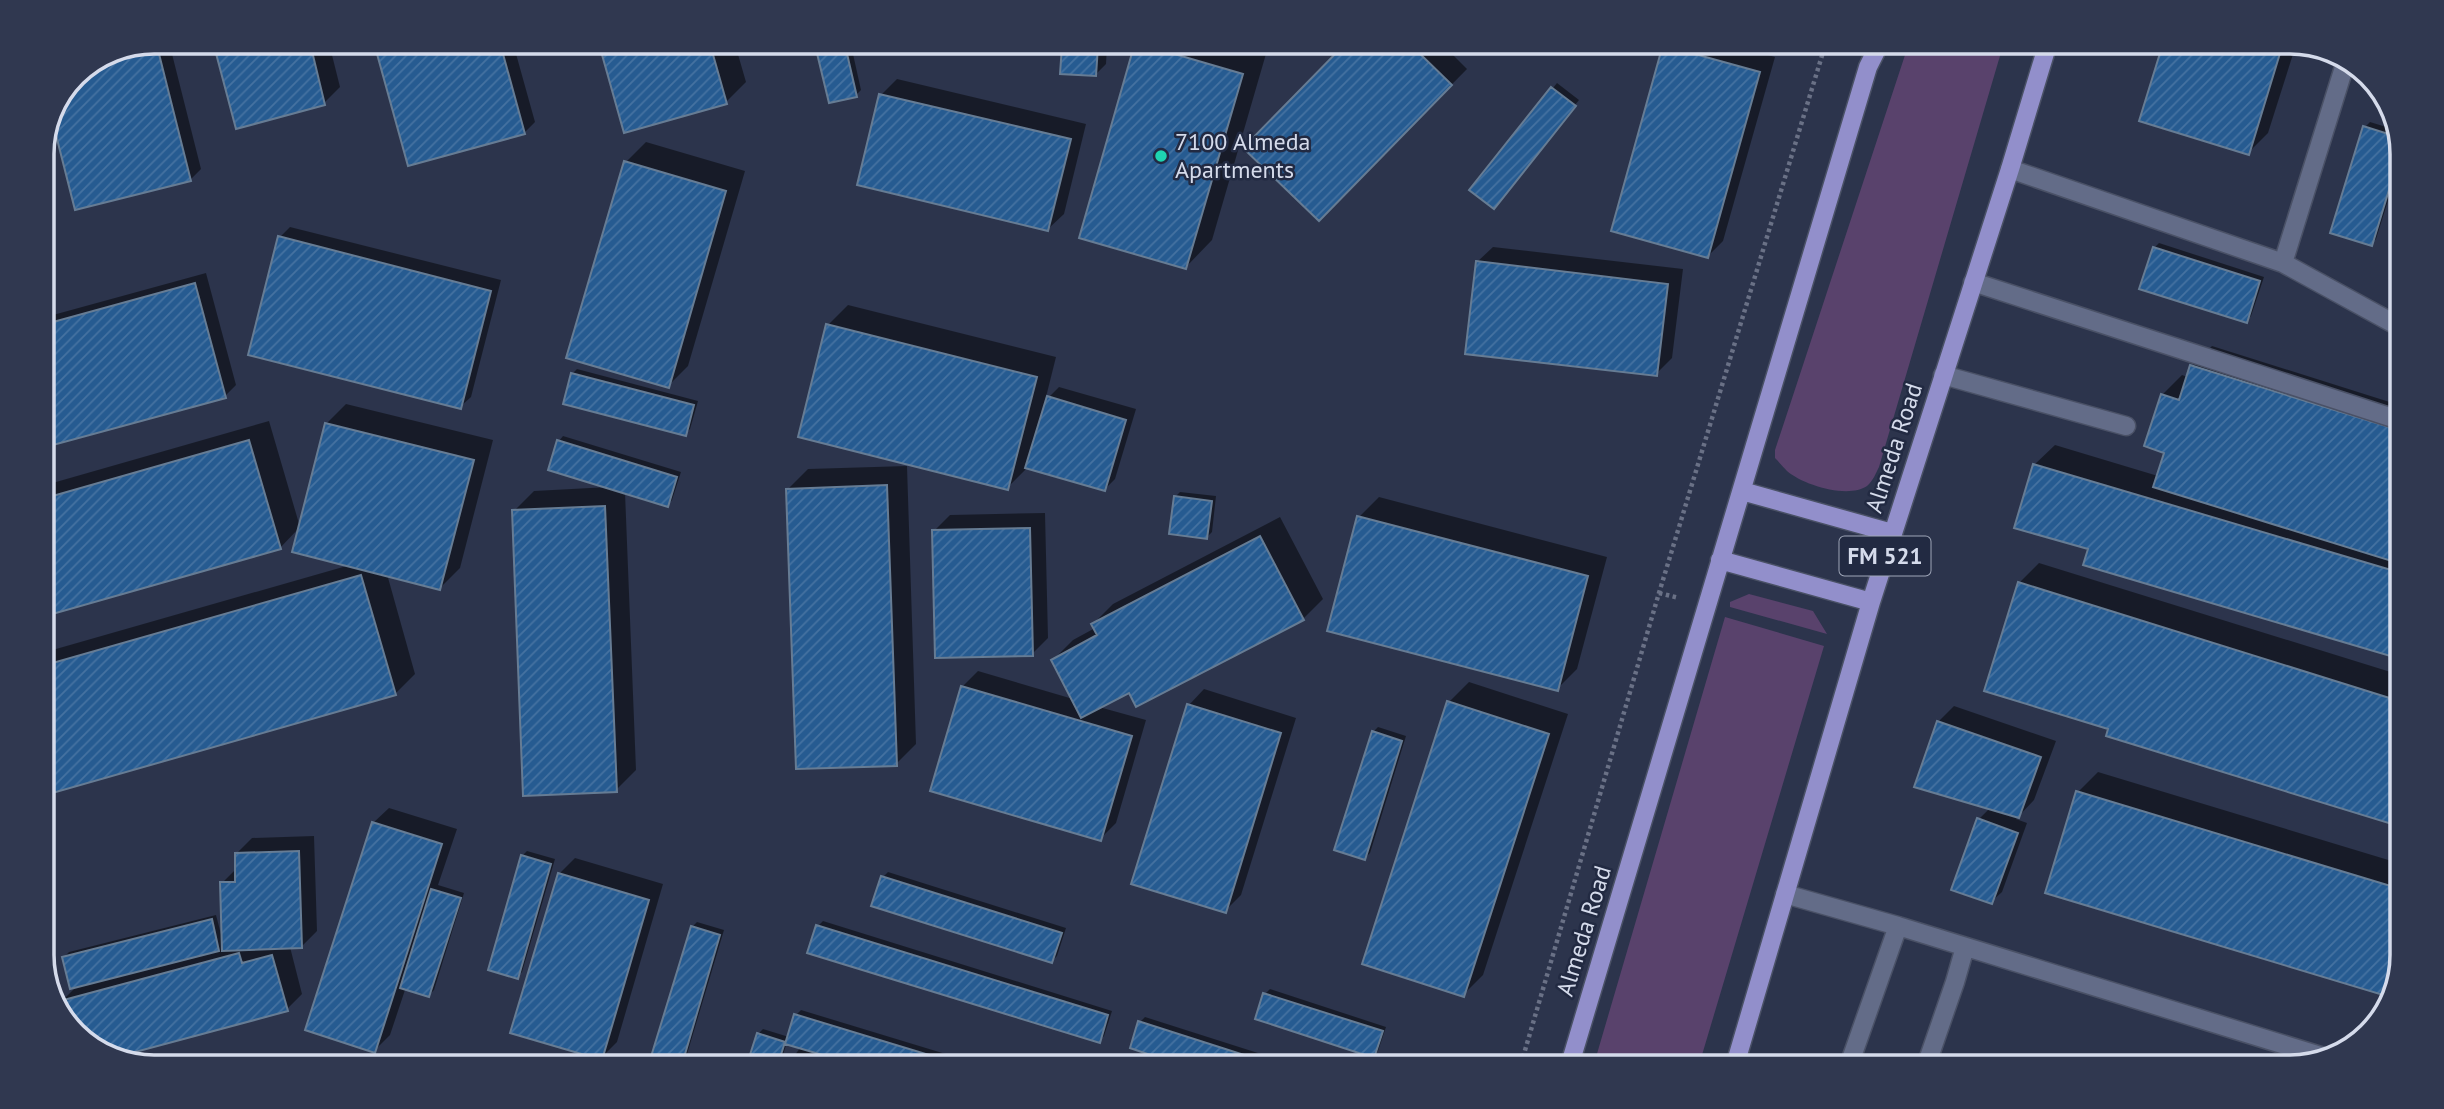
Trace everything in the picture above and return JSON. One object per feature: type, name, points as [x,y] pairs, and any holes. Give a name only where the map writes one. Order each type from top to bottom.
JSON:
[{"type":"main road","name":"Almeda Road","points":[[1573,1055],[1868,66],[1874,54]]},
{"type":"main road","name":"Almeda Road","points":[[1738,1055],[1892,533],[2045,54]]},
{"type":"main road","points":[[1742,491],[1892,533]]},
{"type":"main road","points":[[1720,560],[1871,602]]},
{"type":"lane","points":[[2283,263],[2343,70]]},
{"type":"lane","points":[[2010,169],[2283,263],[2390,322]]},
{"type":"lane","points":[[1973,282],[2390,417]]},
{"type":"lane","points":[[1943,375],[2126,426]]},
{"type":"lane","points":[[1785,894],[2311,1052]]},
{"type":"lane","points":[[1853,1055],[1898,926]]},
{"type":"lane","points":[[1930,1055],[1965,947]]},
{"type":"path","name":"Almeda Road","points":[[1524,1055],[1659,593],[1822,54]]},
{"type":"path","points":[[1659,593],[1680,598]]},
{"type":"shaded area","points":[[1905,54],[2001,54],[1879,467],[1873,479],[1859,490],[1826,489],[1787,471],[1775,458],[1775,450]]},
{"type":"shaded area","points":[[1749,594],[1813,611],[1827,634],[1730,607],[1730,602]]},
{"type":"shaded area","points":[[1725,617],[1824,646],[1702,1055],[1597,1055]]},
{"type":"building","points":[[159,54],[191,181],[75,210],[56,136],[65,110],[88,79],[104,68],[141,55]]},
{"type":"building","points":[[216,54],[313,54],[325,105],[236,129]]},
{"type":"building","points":[[377,54],[503,54],[525,134],[408,166]]},
{"type":"building","points":[[602,54],[713,54],[727,104],[624,133]]},
{"type":"building","points":[[817,54],[847,54],[857,97],[829,103]]},
{"type":"building","points":[[1061,54],[1097,54],[1096,76],[1060,74]]},
{"type":"building","name":"7100 Almeda Apartments","points":[[1132,54],[1174,54],[1243,74],[1186,269],[1079,238]]},
{"type":"building","points":[[1335,54],[1420,54],[1452,85],[1319,221],[1243,148]]},
{"type":"building","points":[[1660,54],[1695,54],[1760,72],[1708,258],[1611,231]]},
{"type":"building","points":[[2160,54],[2280,54],[2249,155],[2139,121]]},
{"type":"building","points":[[1551,87],[1576,106],[1494,209],[1469,190]]},
{"type":"building","points":[[879,94],[1071,139],[1048,231],[857,185]]},
{"type":"building","points":[[2363,126],[2388,134],[2390,187],[2372,246],[2330,233]]},
{"type":"building","points":[[624,161],[726,191],[669,388],[566,358]]},
{"type":"building","points":[[278,236],[491,291],[461,409],[248,355]]},
{"type":"building","points":[[2153,247],[2260,281],[2247,323],[2139,289]]},
{"type":"building","points":[[1476,261],[1668,284],[1657,376],[1465,354]]},
{"type":"building","points":[[195,283],[226,398],[54,445],[54,322]]},
{"type":"building","points":[[826,324],[1037,377],[1008,490],[798,437]]},
{"type":"building","points":[[2190,365],[2390,427],[2390,561],[2153,487],[2164,453],[2144,446],[2161,394],[2179,400]]},
{"type":"building","points":[[571,373],[694,405],[686,436],[563,404]]},
{"type":"building","points":[[1047,396],[1126,420],[1105,491],[1025,468]]},
{"type":"building","points":[[325,423],[474,460],[440,590],[292,552]]},
{"type":"building","points":[[249,440],[281,549],[54,614],[54,496]]},
{"type":"building","points":[[557,440],[677,477],[668,507],[548,470]]},
{"type":"building","points":[[2033,464],[2390,570],[2390,656],[2083,565],[2088,549],[2014,528]]},
{"type":"building","points":[[887,485],[897,766],[796,769],[786,489]]},
{"type":"building","points":[[1174,496],[1212,501],[1207,539],[1169,534]]},
{"type":"building","points":[[605,506],[617,792],[523,796],[512,510]]},
{"type":"building","points":[[1357,516],[1588,576],[1558,691],[1327,631]]},
{"type":"building","points":[[1030,528],[1033,656],[935,658],[932,530]]},
{"type":"building","points":[[1260,536],[1304,620],[1136,707],[1129,693],[1081,718],[1051,660],[1097,635],[1091,624]]},
{"type":"building","points":[[361,575],[396,695],[54,793],[54,663]]},
{"type":"building","points":[[2018,582],[2390,698],[2390,823],[2106,736],[2108,729],[1984,691]]},
{"type":"building","points":[[961,686],[1132,736],[1101,841],[930,791]]},
{"type":"building","points":[[1447,701],[1549,734],[1464,997],[1362,964]]},
{"type":"building","points":[[1187,704],[1281,733],[1226,913],[1131,884]]},
{"type":"building","points":[[1937,721],[2041,757],[2019,818],[1914,787]]},
{"type":"building","points":[[1372,731],[1402,741],[1365,860],[1334,850]]},
{"type":"building","points":[[2076,791],[2390,886],[2388,974],[2381,994],[2045,893]]},
{"type":"building","points":[[1977,818],[2018,833],[1992,904],[1951,890]]},
{"type":"building","points":[[372,822],[442,844],[375,1053],[305,1030]]},
{"type":"building","points":[[299,851],[302,948],[222,951],[220,882],[235,882],[235,853]]},
{"type":"building","points":[[521,855],[551,864],[518,979],[488,970]]},
{"type":"building","points":[[558,873],[649,900],[603,1055],[585,1055],[510,1033]]},
{"type":"building","points":[[881,876],[1062,933],[1052,963],[871,906]]},
{"type":"building","points":[[431,889],[461,898],[429,997],[400,988]]},
{"type":"building","points":[[212,919],[219,951],[70,989],[62,957]]},
{"type":"building","points":[[816,925],[1108,1015],[1100,1043],[807,953]]},
{"type":"building","points":[[691,926],[720,935],[685,1055],[652,1055]]},
{"type":"building","points":[[239,953],[242,963],[272,955],[288,1011],[133,1053],[116,1047],[88,1030],[65,1000]]},
{"type":"building","points":[[1263,993],[1383,1031],[1375,1055],[1365,1055],[1255,1019]]},
{"type":"building","points":[[794,1014],[929,1055],[823,1055],[785,1044]]},
{"type":"building","points":[[1138,1021],[1244,1055],[1151,1055],[1130,1048]]},
{"type":"building","points":[[757,1033],[785,1042],[781,1055],[750,1055]]},
{"type":"place","name":"7100 Almeda Apartments","points":[[1161,156]]}]
